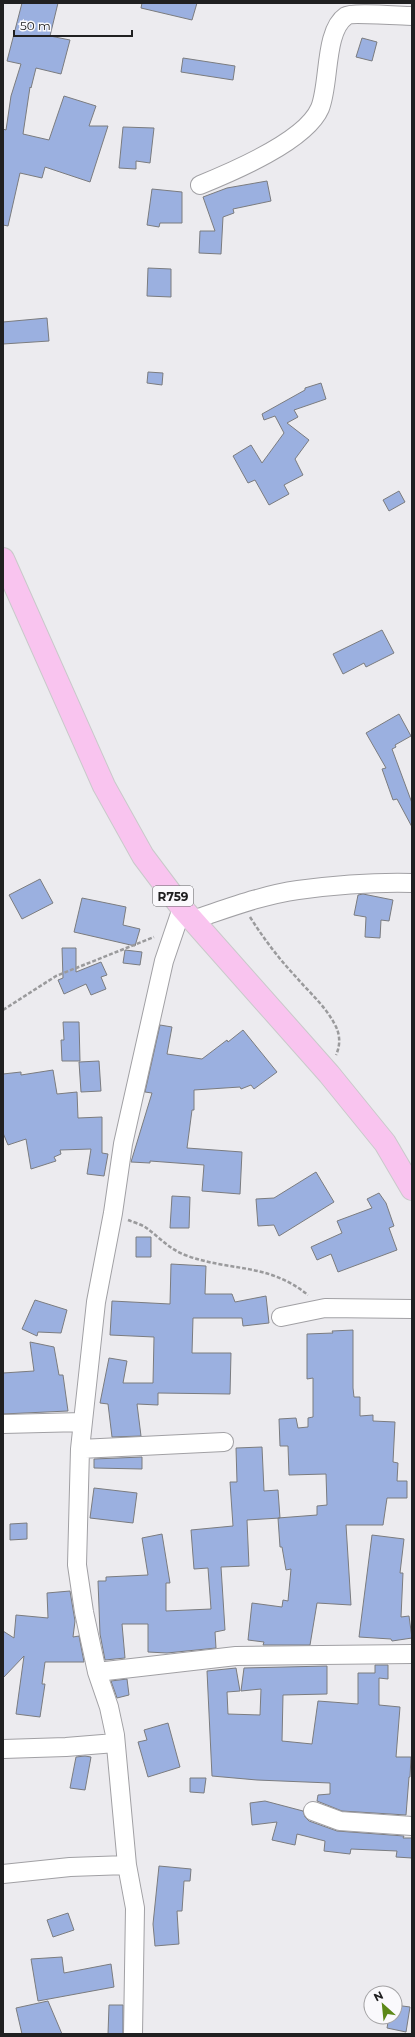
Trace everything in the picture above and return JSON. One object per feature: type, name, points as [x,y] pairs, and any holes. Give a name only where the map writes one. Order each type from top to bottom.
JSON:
[{"type":"main road","name":"R759","points":[[3,559],[104,786],[143,856],[183,919],[328,1074],[385,1142],[412,1189]]},
{"type":"street","points":[[200,185],[226,175],[266,155],[309,124],[320,109],[326,87],[331,46],[336,27],[346,16],[356,14],[412,16]]},
{"type":"street","points":[[133,2034],[134,1908],[127,1865],[113,1722],[97,1672],[84,1612],[77,1565],[80,1449],[96,1302],[113,1213],[125,1137],[164,961],[183,919],[298,890],[388,882],[412,883]]},
{"type":"street","points":[[281,1318],[325,1308],[412,1308]]},
{"type":"street","points":[[3,1424],[83,1422]]},
{"type":"street","points":[[80,1449],[224,1442]]},
{"type":"street","points":[[97,1672],[236,1656],[412,1654]]},
{"type":"street","points":[[3,1749],[66,1747],[115,1743]]},
{"type":"street","points":[[313,1811],[340,1821],[412,1826]]},
{"type":"street","points":[[3,1874],[70,1867],[127,1865]]},
{"type":"path","points":[[242,904],[266,941],[313,995],[334,1023],[339,1036],[339,1048],[328,1074]]},
{"type":"path","points":[[3,1010],[56,976],[183,919]]},
{"type":"path","points":[[113,1213],[144,1226],[159,1239],[184,1255],[265,1272],[293,1283],[325,1308]]},
{"type":"building","points":[[22,3],[58,3],[50,36],[70,40],[61,74],[36,68],[31,88],[30,87],[23,134],[49,140],[64,96],[96,106],[89,126],[108,126],[90,182],[45,167],[42,178],[20,173],[8,226],[3,225],[3,129],[6,130],[11,96],[21,64],[7,61]]},
{"type":"building","points":[[142,3],[197,3],[192,20],[141,8]]},
{"type":"building","points":[[362,38],[377,42],[372,61],[356,57]]},
{"type":"building","points":[[183,58],[235,66],[233,80],[181,72]]},
{"type":"building","points":[[123,127],[154,128],[150,163],[136,161],[136,169],[119,168]]},
{"type":"building","points":[[267,181],[271,201],[233,209],[234,213],[223,217],[221,254],[199,253],[200,231],[215,231],[203,197],[227,188]]},
{"type":"building","points":[[152,189],[182,192],[182,223],[160,223],[159,227],[147,225]]},
{"type":"building","points":[[148,268],[171,269],[171,297],[147,296]]},
{"type":"building","points":[[47,318],[49,341],[3,344],[3,322]]},
{"type":"building","points":[[148,372],[163,373],[162,385],[147,383]]},
{"type":"building","points":[[321,383],[326,399],[294,410],[298,417],[287,423],[309,440],[295,459],[303,475],[284,485],[289,494],[269,505],[255,480],[248,483],[233,456],[251,445],[262,463],[284,433],[275,416],[264,420],[262,414],[305,390],[305,388]]},
{"type":"building","points":[[399,491],[405,502],[389,511],[383,500]]},
{"type":"building","points":[[382,630],[394,653],[366,667],[364,663],[343,674],[333,654]]},
{"type":"building","points":[[399,714],[411,736],[395,745],[396,747],[392,749],[412,803],[412,827],[397,799],[393,800],[382,769],[386,768],[366,733]]},
{"type":"building","points":[[40,879],[53,903],[22,919],[9,895]]},
{"type":"building","points":[[363,894],[393,900],[389,921],[381,920],[380,938],[365,937],[366,917],[354,915],[358,895]]},
{"type":"building","points":[[82,898],[126,907],[123,925],[140,929],[135,946],[74,932]]},
{"type":"building","points":[[62,948],[76,948],[76,972],[101,962],[107,975],[101,977],[106,989],[91,995],[86,984],[64,994],[58,980],[63,978]]},
{"type":"building","points":[[125,950],[142,952],[140,965],[123,963]]},
{"type":"building","points":[[63,1022],[79,1022],[80,1061],[62,1061],[61,1040],[64,1040]]},
{"type":"building","points":[[160,1025],[172,1027],[167,1054],[202,1059],[243,1030],[277,1072],[254,1089],[251,1085],[241,1089],[240,1087],[194,1090],[194,1110],[192,1110],[187,1148],[242,1152],[240,1194],[202,1191],[204,1165],[150,1161],[150,1163],[131,1162],[152,1093],[145,1092]]},
{"type":"building","points":[[99,1061],[101,1091],[81,1092],[79,1062]]},
{"type":"building","points":[[53,1070],[57,1094],[77,1092],[78,1118],[102,1117],[102,1153],[108,1154],[104,1176],[87,1174],[91,1149],[60,1150],[61,1154],[54,1157],[56,1161],[31,1169],[26,1139],[8,1145],[3,1133],[3,1074],[21,1072],[21,1075]]},
{"type":"building","points":[[316,1172],[334,1202],[279,1236],[274,1225],[258,1226],[256,1199],[274,1198]]},
{"type":"building","points":[[379,1193],[386,1203],[394,1226],[389,1228],[397,1250],[338,1272],[331,1254],[317,1260],[311,1247],[342,1233],[337,1221],[372,1208],[367,1199]]},
{"type":"building","points":[[172,1196],[190,1197],[189,1228],[170,1228]]},
{"type":"building","points":[[136,1237],[151,1237],[151,1257],[136,1257]]},
{"type":"building","points":[[171,1264],[206,1266],[205,1294],[232,1294],[235,1302],[266,1296],[269,1323],[243,1326],[242,1318],[193,1318],[192,1353],[231,1353],[230,1394],[158,1393],[158,1405],[137,1404],[141,1436],[112,1437],[108,1404],[100,1403],[109,1358],[127,1361],[123,1383],[153,1383],[154,1337],[110,1335],[112,1301],[170,1304]]},
{"type":"building","points":[[35,1300],[67,1310],[61,1333],[38,1332],[37,1336],[22,1329]]},
{"type":"building","points":[[353,1330],[353,1388],[354,1397],[360,1397],[360,1416],[373,1415],[373,1421],[395,1422],[393,1462],[398,1463],[397,1481],[407,1481],[407,1498],[387,1498],[383,1525],[346,1525],[351,1605],[317,1603],[310,1645],[263,1645],[264,1642],[248,1640],[252,1603],[282,1607],[283,1600],[288,1601],[291,1569],[286,1570],[282,1547],[280,1547],[278,1518],[317,1515],[317,1506],[327,1505],[326,1474],[289,1475],[288,1446],[280,1446],[279,1419],[296,1418],[298,1428],[308,1427],[308,1418],[313,1417],[313,1378],[307,1379],[307,1334],[333,1333],[332,1331]]},
{"type":"building","points":[[30,1342],[54,1347],[59,1375],[63,1375],[68,1411],[3,1414],[3,1373],[34,1371]]},
{"type":"building","points":[[262,1447],[264,1491],[278,1490],[280,1518],[247,1520],[249,1566],[221,1567],[225,1630],[215,1632],[216,1648],[167,1653],[148,1652],[148,1624],[122,1624],[125,1658],[105,1660],[100,1634],[98,1581],[106,1581],[106,1577],[148,1575],[142,1538],[162,1534],[170,1583],[166,1583],[166,1611],[211,1609],[208,1568],[194,1569],[191,1530],[233,1526],[230,1482],[237,1482],[236,1448]]},
{"type":"building","points":[[142,1457],[142,1469],[94,1468],[94,1459]]},
{"type":"building","points":[[94,1488],[137,1493],[133,1523],[90,1518]]},
{"type":"building","points":[[27,1523],[27,1539],[10,1540],[10,1524]]},
{"type":"building","points":[[372,1535],[404,1539],[400,1573],[403,1573],[401,1617],[409,1616],[412,1638],[392,1641],[391,1639],[359,1637]]},
{"type":"building","points":[[70,1591],[75,1621],[73,1637],[79,1636],[84,1662],[45,1662],[42,1684],[45,1684],[40,1717],[16,1714],[24,1656],[3,1678],[3,1631],[14,1638],[16,1615],[48,1618],[47,1593]]},
{"type":"building","points":[[375,1665],[388,1665],[388,1679],[379,1678],[379,1705],[400,1707],[396,1757],[411,1757],[406,1815],[342,1811],[317,1801],[318,1795],[330,1794],[330,1783],[257,1780],[212,1776],[207,1671],[236,1668],[240,1691],[227,1692],[228,1714],[260,1715],[261,1689],[241,1691],[244,1668],[327,1666],[327,1694],[283,1695],[282,1741],[312,1744],[318,1701],[358,1704],[358,1673],[375,1673]]},
{"type":"building","points":[[127,1679],[129,1695],[117,1698],[111,1681]]},
{"type":"building","points":[[168,1723],[180,1767],[148,1777],[138,1742],[147,1740],[144,1730]]},
{"type":"building","points":[[76,1757],[91,1757],[85,1790],[70,1788]]},
{"type":"building","points":[[190,1778],[206,1778],[204,1793],[190,1792]]},
{"type":"building","points":[[265,1801],[303,1811],[305,1817],[309,1821],[337,1831],[404,1836],[403,1838],[412,1838],[412,1858],[396,1857],[397,1851],[351,1849],[350,1854],[324,1851],[325,1841],[297,1834],[295,1845],[272,1840],[277,1822],[252,1825],[250,1803]]},
{"type":"building","points":[[159,1866],[191,1869],[190,1881],[184,1881],[182,1911],[177,1911],[179,1944],[155,1946],[153,1924]]},
{"type":"building","points":[[68,1913],[74,1930],[53,1937],[47,1920]]},
{"type":"building","points":[[62,1957],[64,1973],[111,1964],[114,1987],[38,2001],[31,1959]]},
{"type":"building","points":[[48,2001],[62,2034],[22,2034],[16,2008]]},
{"type":"building","points":[[109,2005],[123,2005],[123,2034],[108,2034]]},
{"type":"building","points":[[403,2006],[410,2007],[406,2032],[387,2028],[388,2025],[403,2025]]}]
